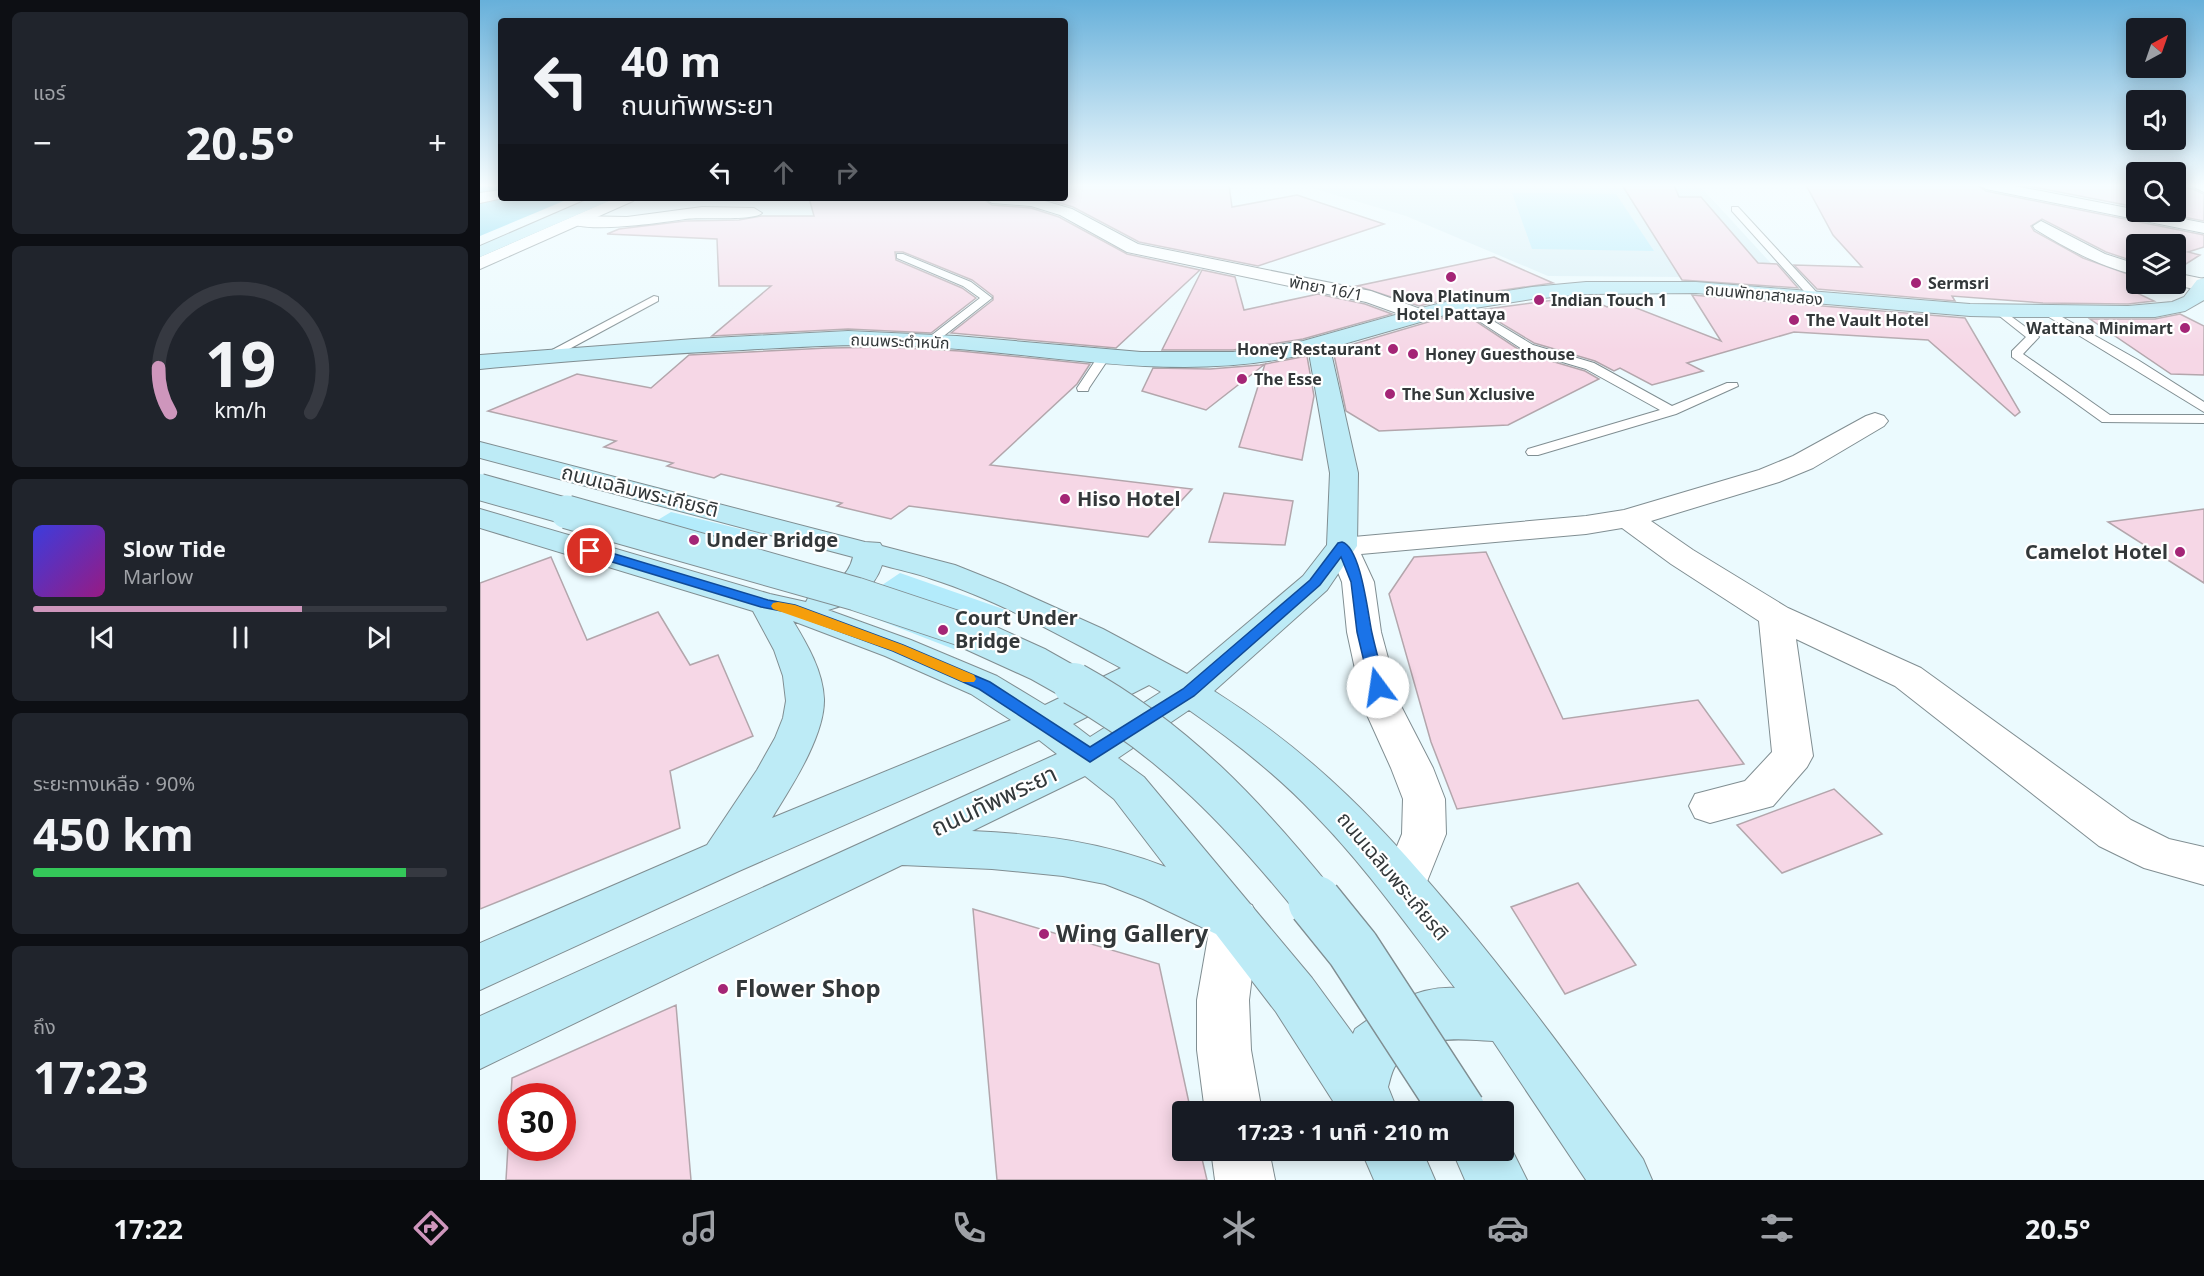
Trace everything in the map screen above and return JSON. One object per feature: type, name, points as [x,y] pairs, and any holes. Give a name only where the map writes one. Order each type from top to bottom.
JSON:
[{"type":"main road","points":[[480,252],[507,240]]},
{"type":"main road","name":"ถนนพัทยาสายสอง","points":[[1318,345],[1460,304],[1554,291],[1626,286],[1668,285],[2001,312],[2160,308],[2184,305],[2203,288]]},
{"type":"main road","name":"ถนนพระตำหนัก","points":[[480,362],[809,339],[932,340],[1103,358],[1168,362],[1280,354],[1318,345]]},
{"type":"main road","points":[[1318,345],[1344,473],[1342,546]]},
{"type":"main road","name":"ถนนเฉลิมพระเกียรติ","points":[[480,450],[869,550],[944,572],[1000,594],[1112,646],[1188,693],[1253,737],[1313,786],[1371,844],[1508,1017],[1622,1180]]},
{"type":"main road","points":[[480,487],[856,594],[961,629],[1038,664],[1112,705],[1166,744],[1210,784],[1286,866],[1353,949],[1452,1101]]},
{"type":"main road","points":[[480,518],[778,606],[898,648],[984,686],[1043,722],[1129,788],[1294,995],[1365,1100]]},
{"type":"main road","name":"ถนนทัพพระยา","points":[[480,1043],[1090,756],[1188,693],[1315,583],[1342,546]]},
{"type":"main road","points":[[778,606],[830,599],[855,585],[867,568],[869,550]]},
{"type":"main road","points":[[723,858],[791,749],[805,700],[796,657],[778,606]]},
{"type":"main road","points":[[480,967],[723,858],[1043,722],[1150,669]]},
{"type":"main road","points":[[895,846],[1036,854],[1086,861],[1134,875],[1235,920]]},
{"type":"main road","points":[[1365,1100],[1374,1048],[1407,1022],[1447,1013],[1508,1017]]},
{"type":"main road","points":[[1396,1161],[1405,1180]]},
{"type":"main road","points":[[1486,1161],[1497,1180]]},
{"type":"street","points":[[480,264],[533,240]]},
{"type":"street","name":"พัทยา 16/1","points":[[1118,240],[1133,248],[1371,297],[1419,315]]},
{"type":"street","points":[[2065,240],[2114,264],[2126,267]]},
{"type":"street","points":[[2186,283],[2203,288]]},
{"type":"street","points":[[1404,885],[1424,834],[1424,799],[1413,768],[1383,706],[1364,632],[1358,582],[1342,546],[1586,525],[1628,518],[1769,476],[1803,462],[1875,421]]},
{"type":"street","points":[[1628,518],[1682,557],[1776,616],[1908,677],[2115,833],[2160,855],[2204,866]]},
{"type":"street","points":[[1710,806],[1758,794],[1793,756],[1776,616]]},
{"type":"street","points":[[1232,1101],[1224,1050],[1223,1000],[1235,920]]},
{"type":"street","points":[[1242,1161],[1245,1180]]},
{"type":"lane","points":[[1763,240],[1816,298]]},
{"type":"lane","points":[[900,256],[967,284],[987,298],[932,340]]},
{"type":"lane","points":[[543,358],[654,299]]},
{"type":"lane","points":[[1460,304],[1529,348],[1590,366],[1671,411]]},
{"type":"lane","points":[[2001,312],[2033,337],[2016,354],[2107,419],[2204,419]]},
{"type":"lane","points":[[2048,312],[2204,408]]},
{"type":"lane","points":[[1083,388],[1103,358]]},
{"type":"lane","points":[[1533,452],[1671,411],[1732,386]]},
{"type":"shaded area","points":[[1463,240],[1750,240],[1790,284],[1685,277],[1548,276]]},
{"type":"shaded area","points":[[1529,240],[1647,240],[1654,251],[1532,249]]},
{"type":"shaded area","name":"Under Bridge","points":[[671,512],[769,536],[718,569],[618,544]]},
{"type":"shaded area","name":"Court Under Bridge","points":[[900,573],[1006,610],[956,650],[848,608]]},
{"type":"building","points":[[717,240],[1101,240],[1127,254],[1200,270],[1116,348],[951,333],[993,300],[993,296],[972,280],[903,252],[895,252],[896,260],[962,288],[976,298],[931,333],[848,329],[712,336],[771,286],[719,286]]},
{"type":"building","points":[[1135,240],[1336,240],[1258,266]]},
{"type":"building","points":[[1657,240],[1738,240],[1758,263],[1777,264],[1798,288],[1682,280]]},
{"type":"building","points":[[1838,240],[2050,240],[2083,258],[2126,273],[2126,294],[2139,294],[2154,301],[2128,304],[2043,303],[1952,296],[1955,301],[1817,289],[1794,265],[1862,267]]},
{"type":"building","points":[[2083,240],[2126,240],[2126,259],[2106,252]]},
{"type":"building","points":[[2186,240],[2204,240],[2204,247],[2188,252],[2200,255],[2186,264]]},
{"type":"building","points":[[1494,257],[1553,283],[1462,296],[1419,306],[1357,286]]},
{"type":"building","points":[[1202,270],[1235,277],[1244,310],[1318,294],[1365,304],[1392,314],[1303,339],[1233,350],[1162,350]]},
{"type":"building","points":[[1692,295],[1965,318],[2020,412],[2015,416],[1928,340],[1794,332],[1687,363],[1703,371],[1652,385],[1620,368],[1614,371],[1595,361],[1534,343],[1479,310],[1584,296],[1607,307],[1621,302],[1721,341]]},
{"type":"building","points":[[1462,312],[1524,353],[1585,371],[1599,379],[1508,425],[1379,431],[1346,411],[1333,350]]},
{"type":"building","points":[[2180,314],[2204,326],[2204,375],[2171,374],[2090,319],[2155,319]]},
{"type":"building","points":[[890,347],[960,351],[1090,364],[1077,384],[990,465],[1192,489],[1148,537],[909,506],[891,519],[837,506],[842,503],[721,474],[714,478],[667,466],[673,463],[604,447],[616,441],[488,411],[577,374],[651,388],[689,355]]},
{"type":"building","points":[[1307,356],[1314,396],[1302,460],[1239,447],[1265,364]]},
{"type":"building","points":[[1265,364],[1206,410],[1142,391],[1153,368],[1210,369]]},
{"type":"building","points":[[1224,493],[1293,501],[1285,545],[1209,542]]},
{"type":"building","name":"Camelot Hotel","points":[[2204,509],[2204,583],[2108,522]]},
{"type":"building","points":[[1486,552],[1563,719],[1698,700],[1744,764],[1457,809],[1431,742],[1389,594],[1414,557]]},
{"type":"building","points":[[551,557],[587,640],[658,612],[690,665],[718,655],[753,736],[670,771],[680,828],[480,909],[480,583]]},
{"type":"building","points":[[1834,789],[1882,834],[1782,873],[1737,825]]},
{"type":"building","points":[[1578,883],[1636,965],[1565,994],[1511,907]]},
{"type":"building","points":[[973,909],[1159,964],[1189,1101],[1172,1101],[1172,1161],[1203,1161],[1207,1180],[997,1180]]},
{"type":"building","points":[[676,1005],[691,1180],[506,1180],[507,1161],[576,1161],[576,1083],[512,1083],[512,1078]]},
{"type":"slow traffic","points":[[778,606],[790,608],[898,648],[969,679]]},
{"type":"place","name":"Nova Platinum Hotel Pattaya","points":[[1451,277]]},
{"type":"place","name":"Sermsri","points":[[1916,283]]},
{"type":"place","name":"Indian Touch 1","points":[[1539,300]]},
{"type":"place","name":"The Vault Hotel","points":[[1794,320]]},
{"type":"place","name":"Wattana Minimart","points":[[2185,328]]},
{"type":"place","name":"Honey Restaurant","points":[[1393,349]]},
{"type":"place","name":"Honey Guesthouse","points":[[1413,354]]},
{"type":"place","name":"The Esse","points":[[1242,379]]},
{"type":"place","name":"The Sun Xclusive","points":[[1390,394]]},
{"type":"place","name":"Hiso Hotel","points":[[1065,499]]},
{"type":"place","name":"Under Bridge","points":[[694,540]]},
{"type":"place","name":"Camelot Hotel","points":[[2180,552]]},
{"type":"place","name":"Court Under Bridge","points":[[943,630]]},
{"type":"place","name":"Wing Gallery","points":[[1044,934]]},
{"type":"place","name":"Flower Shop","points":[[723,989]]},
{"type":"route","points":[[590,551],[766,604],[790,608],[898,648],[984,686],[1043,722],[1090,756],[1188,693],[1315,583],[1342,546],[1358,582],[1364,632],[1378,687]]}]
